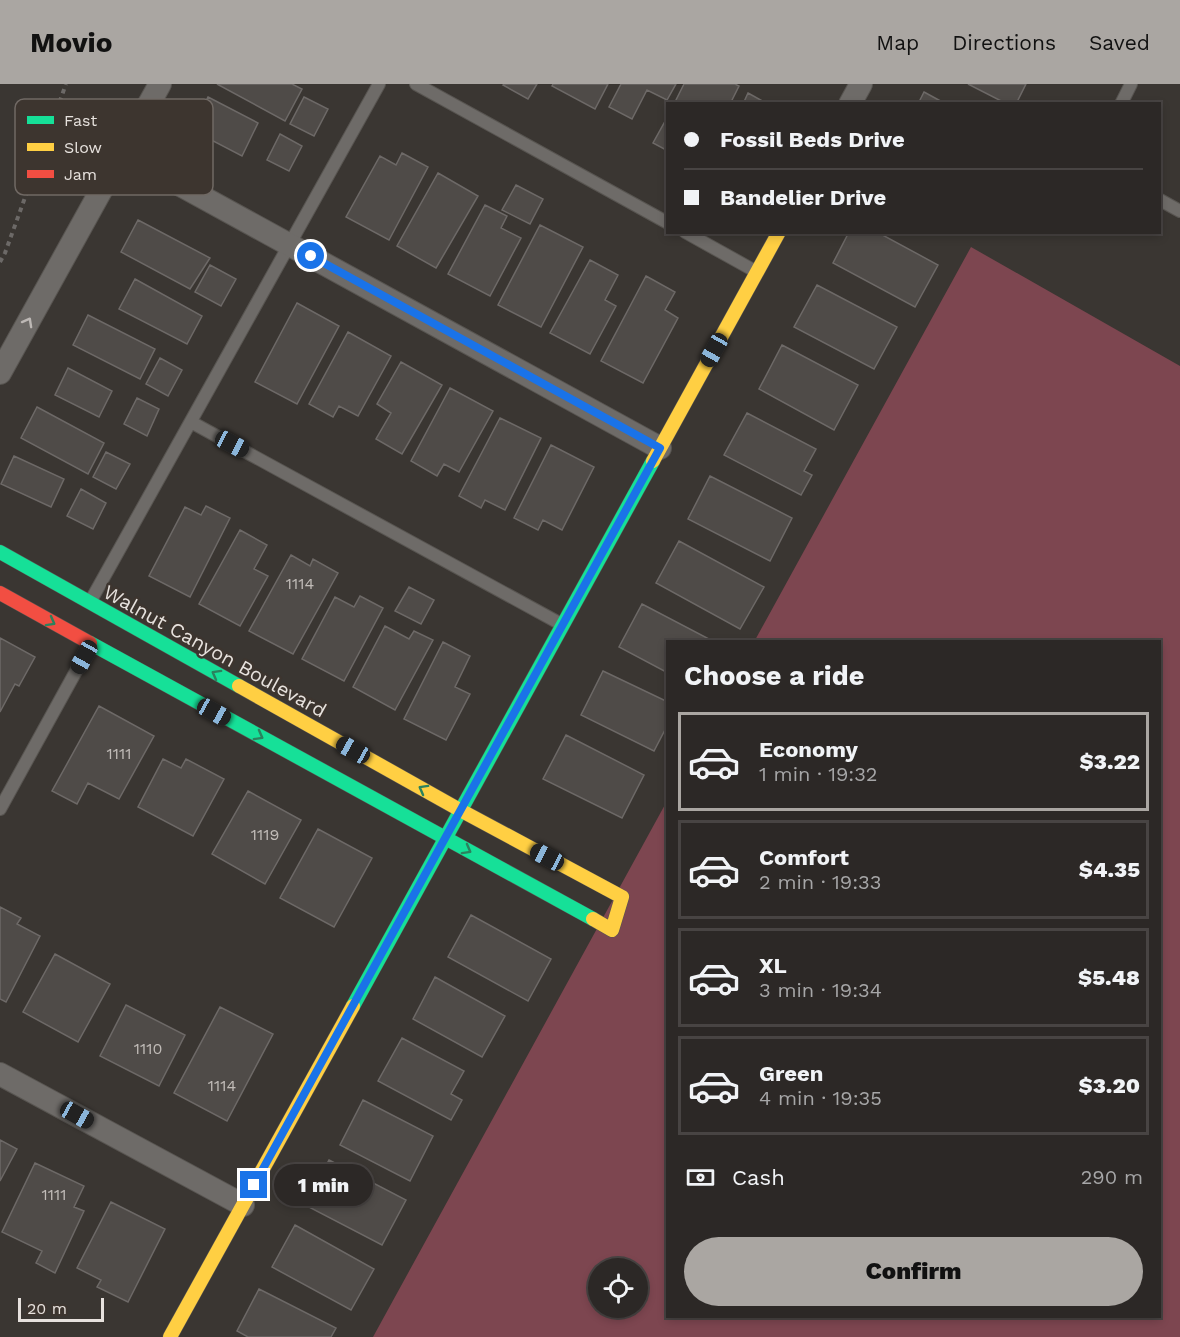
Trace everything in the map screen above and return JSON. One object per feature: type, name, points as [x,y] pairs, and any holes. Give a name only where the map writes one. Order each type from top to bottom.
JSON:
[{"type":"street","points":[[152,99],[160,84]]},
{"type":"street","points":[[0,373],[99,195]]},
{"type":"street","points":[[200,195],[660,448]]},
{"type":"street","points":[[170,1337],[778,234]]},
{"type":"street","name":"Walnut Canyon Boulevard","points":[[0,552],[460,810],[622,897],[612,930],[0,593]]},
{"type":"street","points":[[0,1074],[243,1205]]},
{"type":"lane","points":[[90,603],[379,84]]},
{"type":"lane","points":[[416,84],[666,222]]},
{"type":"lane","points":[[1121,102],[1131,84]]},
{"type":"lane","points":[[1161,201],[1180,211]]},
{"type":"lane","points":[[690,234],[758,272]]},
{"type":"lane","points":[[191,422],[563,625]]},
{"type":"lane","points":[[0,809],[91,644]]},
{"type":"path","points":[[61,99],[66,84]]},
{"type":"path","points":[[0,262],[26,195]]},
{"type":"shaded area","points":[[971,247],[1180,366],[1180,1337],[373,1337],[666,803],[666,1318],[1161,1318],[1161,640],[755,640]]},
{"type":"building","points":[[217,84],[292,84],[302,89],[285,121]]},
{"type":"building","points":[[504,84],[537,84],[528,99]]},
{"type":"building","points":[[553,84],[608,84],[595,109],[552,86]]},
{"type":"building","points":[[621,84],[676,84],[667,100],[647,90],[632,119],[609,107]]},
{"type":"building","points":[[684,84],[735,84],[739,86],[731,102],[675,102]]},
{"type":"building","points":[[968,84],[1026,84],[1017,102],[1003,102]]},
{"type":"building","points":[[924,92],[942,102],[919,102]]},
{"type":"building","points":[[748,93],[764,102],[744,102]]},
{"type":"building","points":[[304,97],[328,109],[314,136],[290,124]]},
{"type":"building","points":[[213,100],[258,123],[242,156],[213,141]]},
{"type":"building","points":[[666,120],[666,150],[653,143]]},
{"type":"building","points":[[280,134],[302,146],[289,171],[267,160]]},
{"type":"building","points":[[402,153],[428,167],[389,240],[346,217],[380,156],[396,165]]},
{"type":"building","points":[[438,173],[478,196],[436,268],[397,246]]},
{"type":"building","points":[[516,185],[543,199],[530,224],[502,210]]},
{"type":"building","points":[[485,205],[507,216],[501,228],[521,238],[490,296],[448,274]]},
{"type":"building","points":[[138,220],[210,258],[190,289],[121,252]]},
{"type":"building","points":[[540,225],[583,247],[541,327],[498,305]]},
{"type":"building","points":[[848,234],[881,234],[938,265],[915,307],[833,263]]},
{"type":"building","points":[[590,260],[618,275],[605,300],[616,306],[590,354],[550,333]]},
{"type":"building","points":[[210,265],[236,279],[221,306],[195,292]]},
{"type":"building","points":[[646,276],[675,292],[665,310],[678,318],[643,383],[601,361]]},
{"type":"building","points":[[135,279],[202,316],[187,344],[119,309]]},
{"type":"building","points":[[817,285],[897,327],[874,369],[794,327]]},
{"type":"building","points":[[297,303],[339,326],[297,404],[255,382]]},
{"type":"building","points":[[88,315],[155,349],[140,379],[73,345]]},
{"type":"building","points":[[348,332],[391,356],[358,416],[339,406],[333,417],[309,404]]},
{"type":"building","points":[[782,345],[858,385],[834,430],[759,389]]},
{"type":"building","points":[[160,358],[182,370],[168,396],[146,384]]},
{"type":"building","points":[[401,362],[442,385],[402,454],[376,439],[391,413],[377,404]]},
{"type":"building","points":[[68,368],[112,391],[99,417],[55,395]]},
{"type":"building","points":[[450,388],[493,411],[459,472],[444,464],[437,476],[411,461]]},
{"type":"building","points":[[137,398],[159,409],[147,436],[124,424]]},
{"type":"building","points":[[37,407],[104,443],[88,474],[21,438]]},
{"type":"building","points":[[747,413],[816,449],[804,471],[812,475],[801,495],[724,455]]},
{"type":"building","points":[[500,418],[541,438],[505,510],[485,500],[481,508],[459,496]]},
{"type":"building","points":[[551,445],[594,467],[562,530],[543,520],[538,530],[514,518]]},
{"type":"building","points":[[106,452],[130,464],[116,489],[93,477]]},
{"type":"building","points":[[14,456],[64,479],[51,507],[1,484]]},
{"type":"building","points":[[710,476],[792,518],[770,561],[688,519]]},
{"type":"building","points":[[81,489],[106,503],[93,529],[67,516]]},
{"type":"building","points":[[206,506],[230,518],[190,597],[149,576],[185,507],[201,515]]},
{"type":"building","points":[[240,530],[267,545],[254,569],[268,576],[240,626],[199,604]]},
{"type":"building","points":[[679,541],[764,587],[740,629],[656,583]]},
{"type":"building","points":[[291,555],[310,566],[313,559],[338,573],[293,654],[249,631]]},
{"type":"building","points":[[409,587],[434,600],[421,624],[395,611]]},
{"type":"building","points":[[360,596],[383,608],[344,681],[302,659],[335,597],[354,607]]},
{"type":"building","points":[[642,604],[709,639],[666,640],[666,672],[619,647]]},
{"type":"building","points":[[385,626],[409,639],[414,631],[433,640],[395,710],[353,687]]},
{"type":"building","points":[[0,638],[35,657],[19,686],[15,684],[0,712]]},
{"type":"building","points":[[443,642],[470,656],[455,687],[470,694],[446,740],[404,719]]},
{"type":"building","points":[[603,671],[666,701],[666,728],[654,751],[581,715]]},
{"type":"building","points":[[99,706],[154,736],[119,799],[88,783],[77,804],[52,791]]},
{"type":"building","points":[[566,735],[644,775],[622,818],[543,779]]},
{"type":"building","points":[[163,759],[181,768],[186,759],[224,779],[193,836],[138,807]]},
{"type":"building","points":[[248,791],[301,820],[265,884],[212,854]]},
{"type":"building","points":[[318,829],[372,858],[334,927],[280,898]]},
{"type":"building","points":[[0,907],[21,918],[17,924],[40,936],[6,1002],[0,999]]},
{"type":"building","points":[[471,915],[551,959],[528,1001],[448,957]]},
{"type":"building","points":[[55,954],[110,984],[78,1042],[23,1012]]},
{"type":"building","points":[[435,977],[505,1016],[482,1057],[413,1019]]},
{"type":"building","points":[[126,1005],[185,1035],[159,1086],[100,1056]]},
{"type":"building","points":[[220,1007],[273,1034],[227,1121],[174,1093]]},
{"type":"building","points":[[402,1038],[464,1071],[451,1094],[462,1100],[451,1120],[378,1081]]},
{"type":"building","points":[[363,1100],[433,1136],[410,1181],[340,1145]]},
{"type":"building","points":[[0,1140],[17,1149],[0,1181]]},
{"type":"building","points":[[329,1160],[406,1200],[382,1245],[305,1205]]},
{"type":"building","points":[[35,1163],[84,1186],[74,1207],[84,1211],[55,1273],[36,1263],[42,1251],[2,1232]]},
{"type":"building","points":[[111,1202],[165,1229],[128,1302],[97,1287],[101,1280],[77,1268]]},
{"type":"building","points":[[295,1225],[374,1269],[351,1310],[272,1267]]},
{"type":"building","points":[[259,1289],[336,1328],[331,1337],[248,1337],[237,1331]]},
{"type":"traffic: fast","points":[[353,1006],[653,461]]},
{"type":"traffic: fast","points":[[0,552],[239,686]]},
{"type":"traffic: fast","points":[[90,643],[593,919]]},
{"type":"traffic: slow","points":[[653,461],[778,234]]},
{"type":"traffic: slow","points":[[239,686],[460,810],[622,897],[612,930],[593,919]]},
{"type":"traffic: slow","points":[[170,1337],[353,1006]]},
{"type":"traffic: jam","points":[[0,593],[90,643]]},
{"type":"route","points":[[254,1185],[660,448],[311,256]]}]
